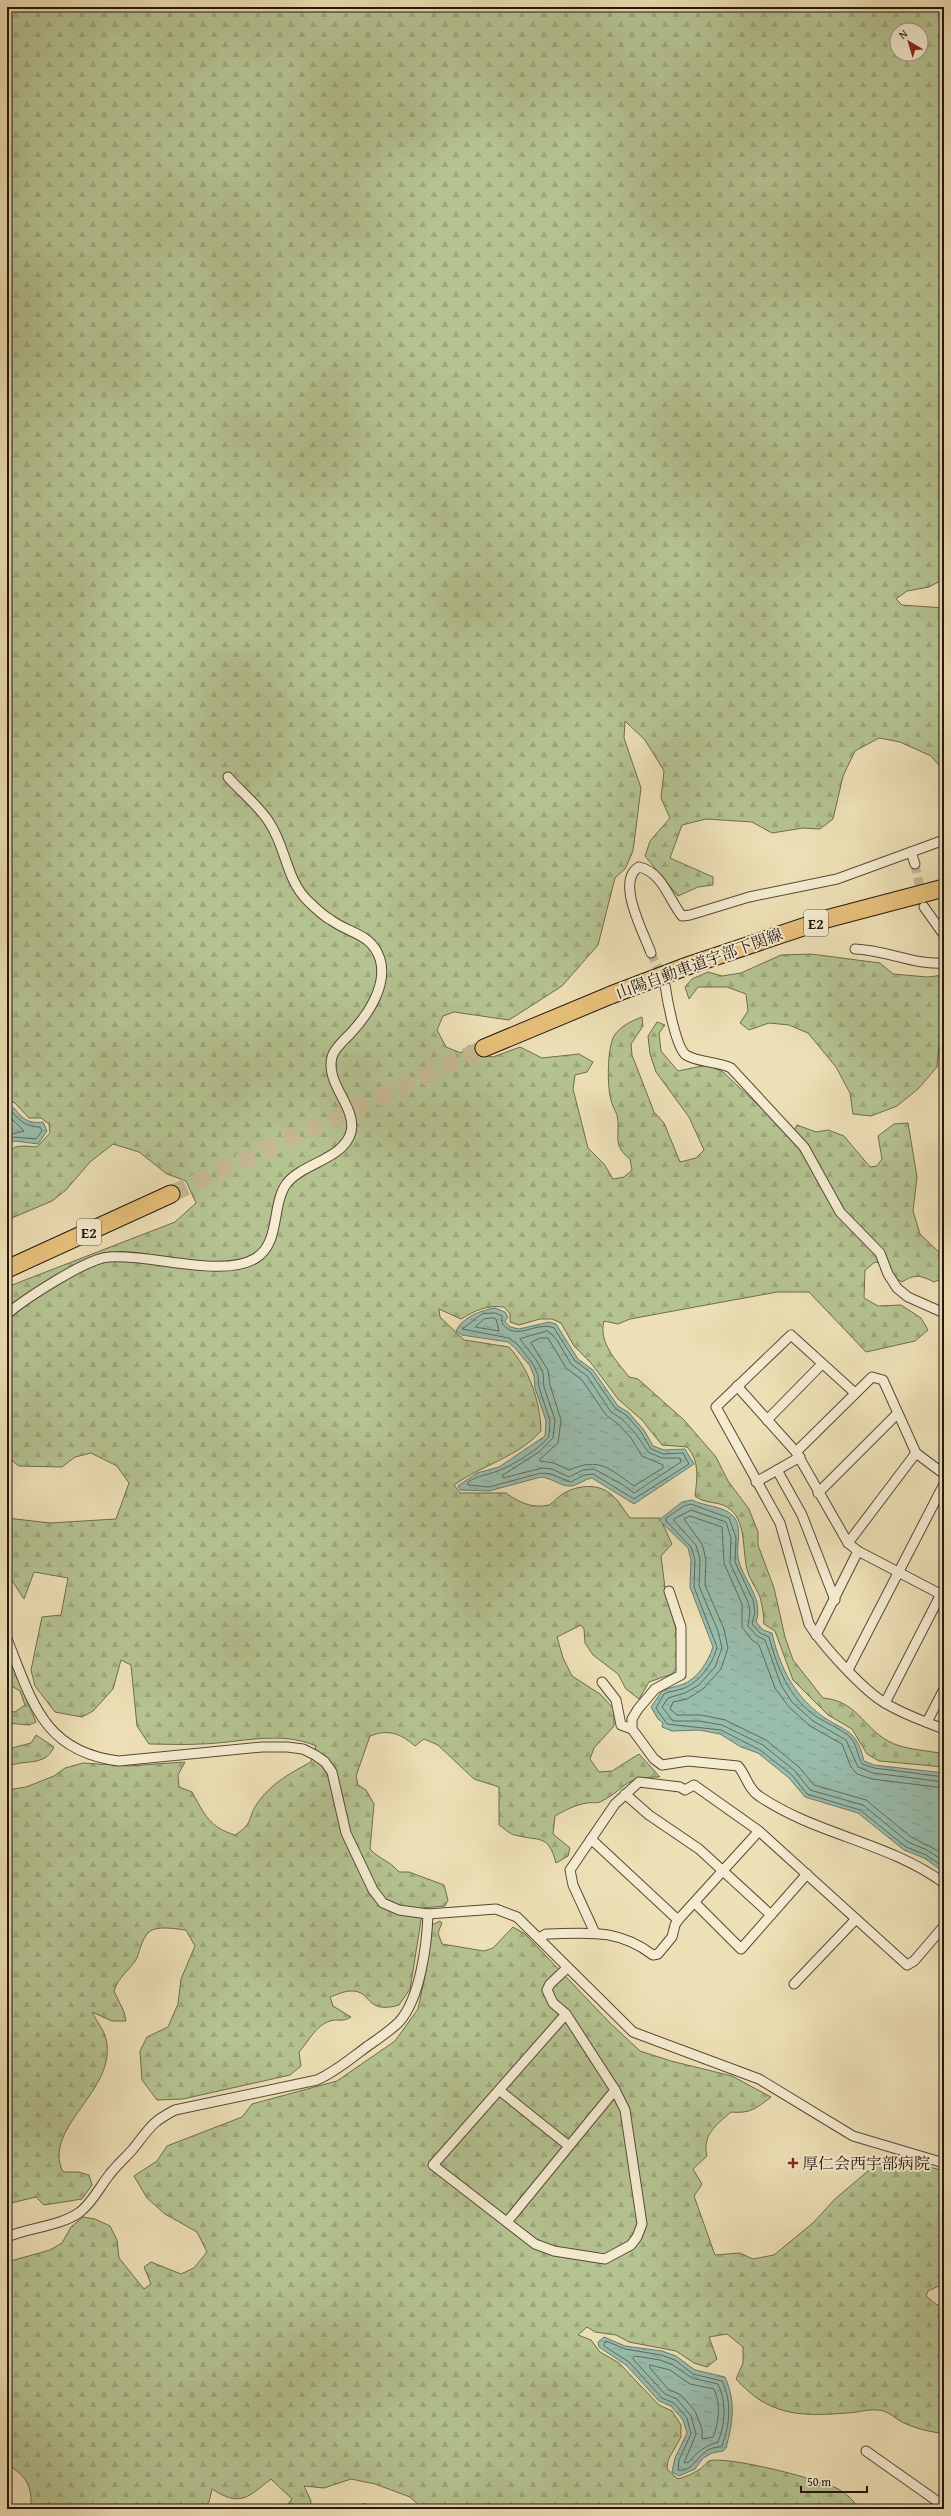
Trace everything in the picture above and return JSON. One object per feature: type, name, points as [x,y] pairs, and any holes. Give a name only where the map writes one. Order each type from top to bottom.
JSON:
[{"type":"highway","name":"山陽自動車道宇部下関線","points":[[484,1048],[610,995],[690,965],[830,918],[944,888]]},
{"type":"highway","name":"E2","points":[[7,1269],[171,1194]]},
{"type":"street","points":[[7,1314],[91,1260],[109,1256],[217,1266],[240,1264],[257,1257],[268,1245],[273,1231],[282,1191],[290,1180],[304,1169],[344,1145],[351,1132],[350,1119],[334,1079],[331,1066],[332,1055],[362,1021],[376,997],[381,975],[380,961],[374,947],[361,934],[330,920],[300,893],[292,878],[281,843],[269,821],[228,777]]},
{"type":"street","points":[[651,953],[629,892],[628,879],[634,870],[639,867],[652,871],[660,880],[682,916],[749,897],[837,879],[944,840]]},
{"type":"street","points":[[911,852],[915,864]]},
{"type":"street","points":[[924,907],[944,935]]},
{"type":"street","points":[[855,949],[926,964],[944,963]]},
{"type":"street","points":[[665,985],[675,1024],[676,1041],[685,1054],[697,1059],[720,1063],[730,1068],[804,1147],[840,1212],[880,1253],[888,1274],[897,1288],[908,1297],[944,1313]]},
{"type":"street","points":[[855,1393],[791,1334],[716,1407],[756,1482],[780,1523],[809,1624],[816,1635],[848,1670],[884,1703],[944,1730]]},
{"type":"street","points":[[767,1420],[822,1364]]},
{"type":"street","points":[[756,1482],[777,1470],[798,1455],[872,1376],[883,1380],[897,1414],[916,1453],[944,1474]]},
{"type":"street","points":[[738,1386],[798,1455],[818,1493],[848,1543],[858,1551],[943,1593],[884,1703]]},
{"type":"street","points":[[818,1493],[897,1414]]},
{"type":"street","points":[[848,1543],[916,1453]]},
{"type":"street","points":[[777,1470],[802,1515],[835,1600]]},
{"type":"street","points":[[848,1670],[900,1572],[944,1484]]},
{"type":"street","points":[[816,1635],[835,1600],[858,1551]]},
{"type":"street","points":[[632,1729],[632,1719],[638,1709],[655,1689],[681,1675],[683,1670],[679,1634],[681,1627],[669,1591]]},
{"type":"street","points":[[7,1639],[48,1726],[61,1740],[98,1758],[134,1760],[287,1747],[303,1749],[325,1762],[332,1772],[346,1833],[372,1890],[383,1903],[399,1910],[428,1914],[496,1909],[517,1917],[633,2032],[759,2079],[854,2136],[944,2163]]},
{"type":"street","points":[[602,1682],[616,1700],[621,1725],[632,1729],[654,1758],[662,1765],[688,1761],[738,1766],[757,1795],[834,1834],[902,1858],[928,1871],[944,1883]]},
{"type":"street","points":[[927,1722],[944,1689]]},
{"type":"street","points":[[595,1933],[573,1885],[570,1870],[615,1804],[639,1782],[680,1787],[685,1790],[694,1785],[760,1831],[907,1965],[914,1961],[944,1926]]},
{"type":"street","points":[[625,1794],[649,1815],[699,1849],[771,1915]]},
{"type":"street","points":[[538,1938],[546,1934],[595,1933],[622,1937],[653,1955],[658,1954],[672,1937],[678,1920],[760,1831]]},
{"type":"street","points":[[591,1839],[678,1920]]},
{"type":"street","points":[[695,1903],[741,1949],[807,1874]]},
{"type":"street","points":[[7,2237],[62,2220],[79,2212],[96,2195],[110,2173],[134,2147],[147,2128],[157,2119],[175,2110],[317,2080],[333,2072],[389,2030],[398,2022],[413,2000],[418,1985],[428,1914]]},
{"type":"street","points":[[794,1984],[856,1919]]},
{"type":"street","points":[[566,2014],[433,2165],[535,2244],[554,2251],[605,2259],[617,2254],[634,2241],[642,2224],[642,2213],[635,2183],[625,2110],[615,2090],[566,2014],[553,2003],[547,1990],[550,1984],[567,1968]]},
{"type":"street","points":[[499,2090],[569,2146]]},
{"type":"street","points":[[507,2222],[615,2090]]},
{"type":"street","points":[[866,2451],[944,2506]]},
{"type":"green space","points":[[7,7],[944,7],[944,579],[929,587],[907,591],[896,599],[902,605],[944,608],[944,771],[931,756],[900,742],[879,738],[855,751],[843,776],[833,819],[820,829],[803,828],[772,833],[752,822],[706,819],[682,825],[670,858],[713,877],[713,885],[698,887],[678,896],[645,856],[650,841],[670,818],[661,798],[664,771],[645,740],[625,721],[624,738],[641,788],[633,851],[625,869],[615,878],[598,945],[562,986],[509,1020],[454,1012],[443,1016],[437,1030],[446,1047],[461,1053],[468,1046],[478,1045],[481,1055],[493,1057],[520,1047],[542,1058],[579,1054],[593,1062],[587,1072],[575,1075],[573,1089],[588,1148],[604,1164],[613,1179],[624,1177],[632,1170],[630,1159],[624,1154],[619,1144],[617,1115],[611,1102],[608,1068],[610,1050],[616,1033],[631,1022],[642,1017],[643,1026],[631,1044],[632,1055],[654,1112],[664,1123],[680,1162],[696,1158],[704,1150],[689,1117],[656,1072],[650,1054],[648,1036],[657,1022],[665,1025],[659,1033],[661,1051],[678,1071],[707,1065],[723,1072],[791,1136],[797,1125],[816,1132],[828,1130],[844,1136],[870,1167],[877,1166],[882,1159],[878,1136],[894,1124],[908,1123],[917,1177],[913,1211],[920,1234],[944,1257],[944,1278],[934,1282],[918,1276],[902,1282],[895,1278],[888,1265],[875,1262],[865,1270],[864,1298],[878,1306],[901,1305],[921,1318],[928,1330],[915,1341],[866,1352],[809,1292],[777,1292],[630,1319],[618,1324],[604,1321],[603,1329],[606,1344],[614,1358],[629,1377],[638,1379],[684,1420],[716,1457],[728,1481],[749,1509],[758,1532],[758,1545],[774,1588],[785,1637],[793,1660],[823,1698],[834,1700],[852,1709],[879,1735],[894,1744],[906,1748],[939,1753],[944,1758],[944,1767],[879,1761],[867,1754],[852,1729],[828,1715],[793,1680],[775,1631],[764,1624],[760,1597],[747,1569],[743,1535],[738,1519],[727,1507],[699,1499],[695,1496],[697,1470],[691,1452],[687,1447],[662,1445],[642,1420],[618,1399],[591,1363],[574,1346],[561,1323],[552,1319],[540,1319],[519,1325],[510,1322],[510,1314],[504,1307],[482,1309],[461,1319],[439,1309],[440,1317],[464,1340],[509,1347],[528,1375],[536,1397],[540,1419],[541,1431],[532,1440],[522,1448],[454,1485],[460,1493],[506,1493],[526,1504],[543,1506],[549,1505],[561,1495],[573,1489],[587,1486],[601,1489],[613,1496],[630,1518],[660,1518],[672,1544],[661,1556],[665,1588],[676,1629],[678,1666],[672,1674],[649,1682],[639,1699],[626,1689],[618,1674],[593,1655],[585,1643],[584,1629],[581,1625],[557,1637],[563,1658],[572,1676],[600,1694],[614,1709],[614,1726],[594,1748],[590,1759],[599,1772],[612,1771],[639,1754],[660,1777],[648,1777],[632,1781],[600,1802],[578,1805],[555,1816],[553,1834],[570,1848],[568,1856],[556,1863],[550,1847],[542,1840],[513,1834],[499,1825],[499,1787],[474,1779],[438,1745],[424,1739],[415,1746],[399,1735],[388,1733],[370,1736],[356,1776],[358,1785],[366,1790],[374,1804],[370,1849],[399,1872],[409,1872],[444,1885],[448,1900],[445,1906],[423,1908],[410,1989],[399,2005],[380,2007],[374,2005],[363,1994],[351,1991],[330,1997],[333,2006],[351,2017],[345,2020],[330,2021],[321,2026],[299,2052],[301,2066],[290,2075],[183,2099],[157,2100],[142,2080],[140,2051],[147,2037],[168,2027],[178,2004],[181,1979],[195,1946],[186,1930],[165,1928],[152,1930],[146,1935],[137,1958],[118,1982],[114,1991],[124,2012],[126,2021],[112,2021],[92,2012],[106,2039],[107,2058],[101,2075],[92,2092],[70,2124],[62,2140],[59,2155],[63,2172],[78,2172],[89,2175],[92,2185],[82,2199],[44,2205],[36,2197],[7,2204],[7,1790],[26,1787],[54,1776],[65,1768],[83,1763],[128,1766],[185,1762],[178,1775],[179,1787],[192,1792],[204,1814],[213,1824],[226,1832],[235,1835],[246,1827],[255,1806],[276,1783],[311,1762],[316,1746],[302,1741],[274,1738],[201,1744],[149,1744],[137,1726],[131,1665],[121,1660],[113,1689],[93,1711],[82,1717],[55,1712],[35,1686],[31,1670],[42,1617],[61,1615],[68,1578],[34,1572],[24,1599],[7,1573],[7,1518],[50,1523],[116,1519],[129,1483],[117,1466],[91,1453],[75,1457],[62,1467],[19,1466],[7,1457],[7,1287],[175,1222],[196,1203],[186,1181],[167,1174],[139,1152],[113,1144],[90,1162],[66,1190],[52,1201],[7,1220],[7,1195],[9,1191],[7,1183],[7,1161],[9,1155],[14,1148],[18,1146],[37,1147],[50,1133],[49,1124],[41,1118],[29,1118],[14,1102],[7,1103]]},
{"type":"green space","points":[[811,954],[880,963],[893,974],[928,977],[944,975],[944,1025],[940,1035],[937,1067],[918,1089],[897,1106],[871,1116],[853,1114],[850,1093],[836,1067],[808,1033],[789,1025],[769,1023],[749,1030],[740,1023],[748,1011],[746,994],[727,987],[698,987],[689,999],[685,987],[692,979],[708,972],[722,976],[741,973],[781,955]]},
{"type":"green space","points":[[7,1653],[36,1722],[29,1725],[7,1723],[7,1711],[15,1712],[25,1705],[20,1691],[8,1684]]},
{"type":"green space","points":[[36,1735],[54,1747],[50,1754],[45,1758],[34,1762],[14,1764],[7,1767],[7,1746],[12,1748],[31,1743]]},
{"type":"green space","points":[[440,1921],[442,1923],[438,1933],[442,1944],[484,1951],[493,1948],[513,1927],[525,1934],[610,2023],[640,2051],[671,2061],[732,2076],[771,2097],[762,2104],[748,2111],[731,2112],[720,2121],[708,2136],[706,2149],[707,2156],[693,2169],[702,2184],[694,2196],[715,2255],[740,2253],[753,2259],[774,2255],[813,2223],[835,2199],[881,2160],[897,2158],[944,2171],[944,2273],[939,2276],[941,2285],[928,2291],[926,2296],[937,2305],[944,2304],[944,2430],[939,2433],[912,2426],[881,2410],[813,2414],[785,2411],[772,2407],[748,2391],[736,2379],[743,2363],[743,2347],[727,2334],[709,2337],[717,2359],[707,2367],[694,2363],[676,2351],[629,2342],[616,2335],[595,2332],[587,2327],[578,2335],[591,2340],[600,2352],[619,2363],[659,2405],[672,2411],[681,2425],[681,2437],[668,2460],[667,2469],[678,2479],[695,2472],[709,2461],[719,2460],[753,2465],[815,2480],[840,2490],[848,2496],[858,2509],[423,2509],[410,2497],[375,2484],[351,2479],[324,2488],[304,2486],[311,2501],[310,2509],[284,2509],[292,2499],[271,2479],[256,2491],[243,2498],[230,2498],[212,2489],[209,2502],[200,2509],[31,2508],[27,2482],[24,2477],[7,2465],[7,2262],[50,2250],[62,2243],[71,2227],[83,2217],[95,2219],[110,2226],[117,2240],[119,2258],[144,2289],[151,2284],[144,2267],[151,2262],[181,2274],[194,2268],[207,2252],[197,2232],[165,2214],[147,2198],[134,2176],[157,2161],[167,2146],[242,2117],[252,2104],[337,2081],[395,2041],[418,2009],[425,1976],[432,1925]]},
{"type":"water","points":[[14,1108],[26,1120],[43,1122],[47,1131],[38,1144],[15,1141],[7,1145],[7,1109]]},
{"type":"water","points":[[495,1308],[505,1312],[508,1317],[505,1321],[510,1327],[519,1329],[549,1322],[556,1324],[578,1359],[593,1370],[618,1406],[628,1412],[644,1430],[653,1446],[664,1450],[685,1449],[694,1464],[634,1504],[592,1478],[571,1486],[541,1477],[489,1491],[460,1490],[458,1486],[477,1473],[499,1467],[545,1436],[546,1421],[535,1388],[534,1376],[530,1366],[515,1348],[508,1342],[462,1335],[456,1331],[463,1322],[473,1315],[484,1310]]},
{"type":"water","points":[[692,1500],[724,1510],[732,1515],[736,1520],[739,1532],[739,1562],[753,1591],[758,1606],[756,1622],[763,1630],[772,1633],[778,1656],[788,1677],[800,1696],[817,1712],[852,1735],[861,1749],[864,1761],[874,1765],[944,1773],[944,1872],[924,1858],[904,1850],[858,1813],[805,1797],[789,1778],[758,1753],[741,1747],[720,1734],[699,1730],[672,1731],[662,1727],[663,1723],[658,1719],[651,1707],[662,1691],[687,1683],[697,1675],[708,1659],[713,1647],[690,1587],[691,1560],[688,1548],[659,1520],[682,1502]]},
{"type":"water","points":[[604,2337],[625,2346],[662,2351],[676,2356],[695,2370],[725,2377],[731,2395],[732,2404],[732,2421],[726,2448],[723,2451],[712,2453],[703,2458],[695,2469],[679,2476],[672,2472],[675,2458],[687,2433],[683,2420],[671,2406],[659,2401],[626,2365],[599,2347],[598,2342]]},
{"type":"tunnel","points":[[915,864],[922,898]]},
{"type":"tunnel","points":[[651,953],[663,979]]},
{"type":"tunnel","points":[[171,1194],[484,1048]]},
{"type":"place","name":"厚仁会西宇部病院","points":[[793,2163]]}]
